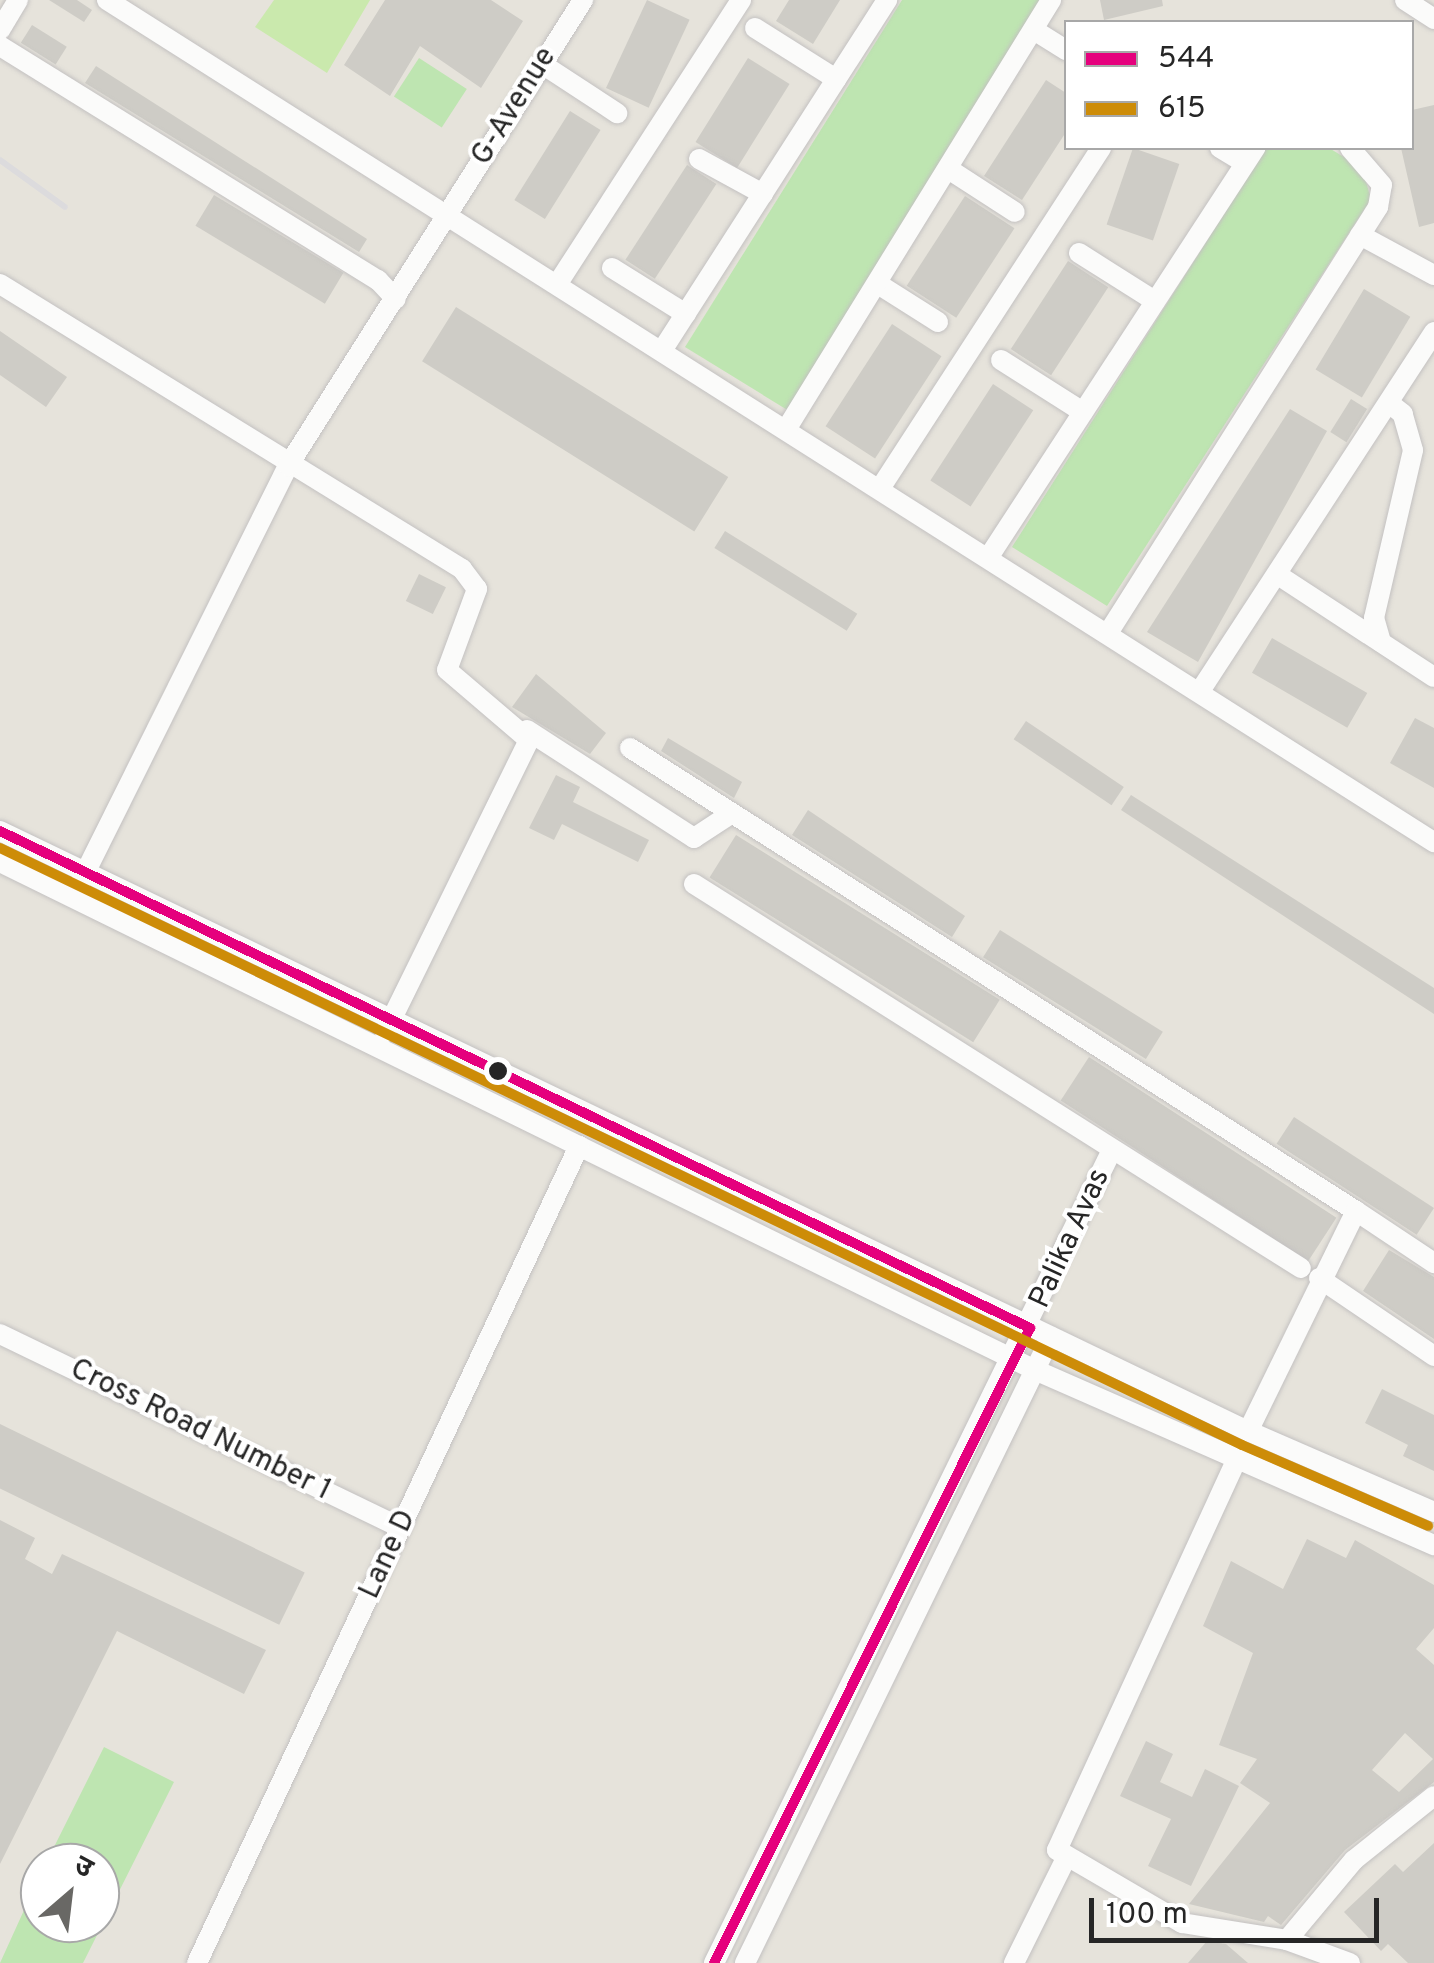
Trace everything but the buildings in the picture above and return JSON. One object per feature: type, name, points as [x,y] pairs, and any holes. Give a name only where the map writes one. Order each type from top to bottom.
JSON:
[{"type":"street","points":[[0,30],[18,0]]},
{"type":"street","points":[[107,0],[1202,688],[1434,842]]},
{"type":"street","name":"G-Avenue","points":[[74,897],[288,466],[583,0]]},
{"type":"street","points":[[558,283],[741,0]]},
{"type":"street","points":[[663,349],[887,0]]},
{"type":"street","points":[[788,428],[1037,32],[1052,0]]},
{"type":"street","points":[[1412,7],[1434,19]]},
{"type":"street","points":[[754,28],[836,79]]},
{"type":"street","points":[[1037,32],[1064,49]]},
{"type":"street","points":[[0,46],[378,280],[396,299]]},
{"type":"street","points":[[542,64],[617,113]]},
{"type":"street","points":[[881,486],[1100,150]]},
{"type":"street","points":[[1110,630],[1360,235],[1382,184],[1352,150]]},
{"type":"street","points":[[990,555],[1250,155]]},
{"type":"street","points":[[699,159],[763,194]]},
{"type":"street","points":[[950,170],[1015,212]]},
{"type":"street","points":[[1360,235],[1434,275]]},
{"type":"street","points":[[1079,253],[1155,302]]},
{"type":"street","points":[[612,268],[686,314]]},
{"type":"street","points":[[0,284],[288,466],[462,570],[477,589],[475,608],[447,670],[527,730],[694,838],[732,813]]},
{"type":"street","points":[[878,284],[938,322]]},
{"type":"street","points":[[1202,688],[1434,332]]},
{"type":"street","points":[[1000,360],[1083,412]]},
{"type":"street","points":[[1381,642],[1374,618],[1413,450],[1404,414],[1390,404]]},
{"type":"street","points":[[1278,575],[1434,677]]},
{"type":"street","points":[[378,1046],[527,730]]},
{"type":"street","points":[[630,748],[1434,1263]]},
{"type":"street","points":[[0,831],[1051,1338],[1248,1431],[1434,1512]]},
{"type":"street","points":[[0,862],[1034,1370],[1235,1463],[1434,1545]]},
{"type":"street","points":[[694,884],[1310,1273],[1434,1356]]},
{"type":"street","name":"Lane D","points":[[197,1963],[579,1146]]},
{"type":"street","name":"Palika Avas","points":[[714,1963],[1030,1328],[1112,1150]]},
{"type":"street","points":[[1248,1431],[1310,1273],[1356,1210]]},
{"type":"street","name":"Cross Road Number 1","points":[[0,1334],[401,1528]]},
{"type":"street","points":[[745,1963],[1051,1338]]},
{"type":"street","points":[[1235,1463],[1057,1850],[1182,1923],[1287,1940],[1350,1963]]},
{"type":"street","points":[[1287,1940],[1354,1860],[1434,1796]]},
{"type":"street","points":[[1014,1963],[1067,1856]]},
{"type":"green space","points":[[274,0],[370,0],[327,73],[255,27]]},
{"type":"green space","points":[[902,0],[1047,0],[789,411],[685,347]]},
{"type":"green space","points":[[419,58],[467,89],[442,128],[394,97]]},
{"type":"green space","points":[[1265,150],[1332,150],[1362,168],[1371,199],[1107,606],[1012,547]]},
{"type":"green space","points":[[104,1747],[174,1782],[120,1889],[120,1843],[56,1843]]},
{"type":"green space","points":[[20,1919],[20,1943],[93,1943],[83,1963],[0,1963]]},
{"type":"railway","points":[[0,160],[65,207]]},
{"type":"transit line","name":"544","points":[[0,831],[1030,1328]]},
{"type":"transit line","name":"615","points":[[0,848],[1242,1445],[1428,1526]]},
{"type":"transit line","name":"544","points":[[714,1963],[1030,1328]]}]
